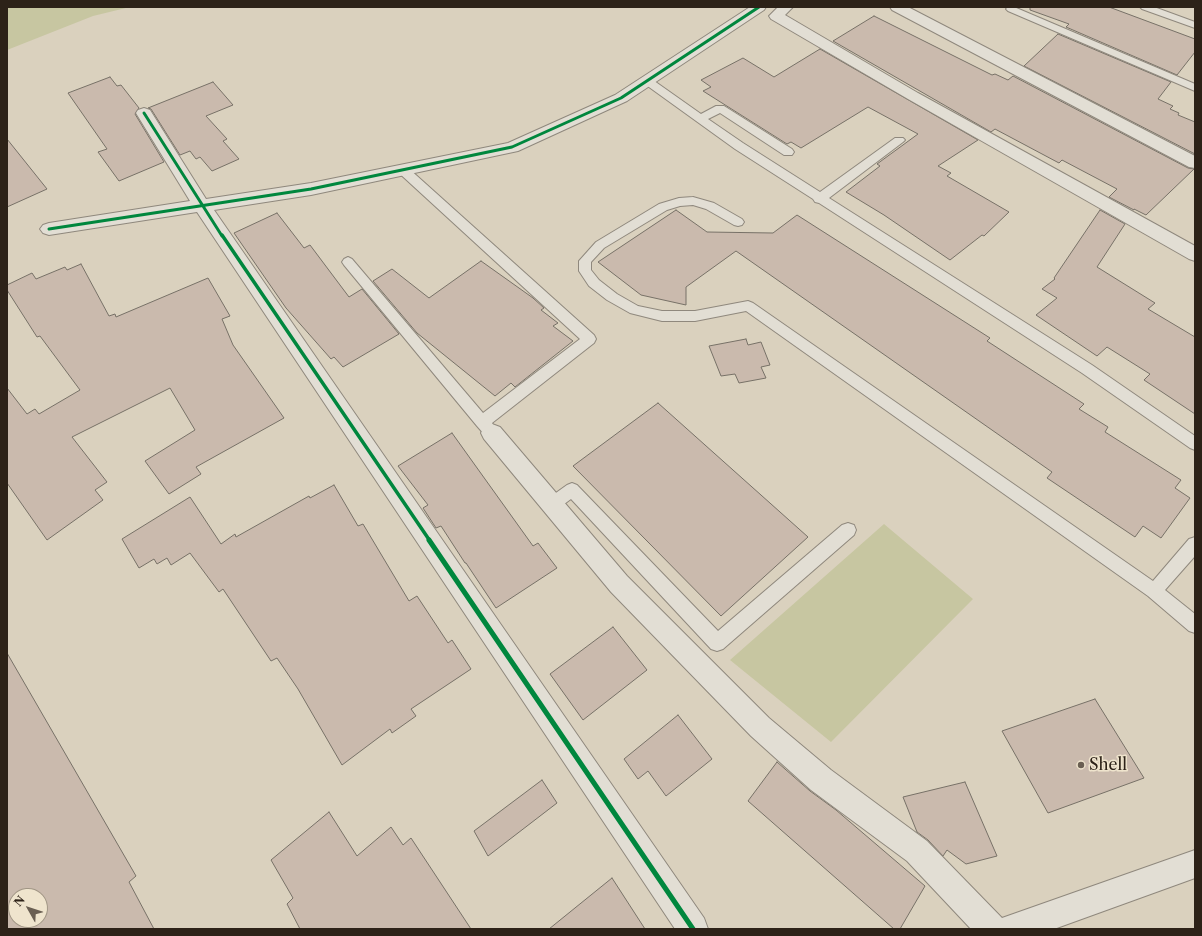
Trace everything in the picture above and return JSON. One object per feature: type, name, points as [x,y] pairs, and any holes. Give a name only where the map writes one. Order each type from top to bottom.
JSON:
[{"type":"street","points":[[49,229],[311,189],[512,147],[621,98],[646,80],[759,7]]},
{"type":"street","points":[[786,7],[776,16],[920,100],[1195,254]]},
{"type":"street","points":[[898,7],[1195,163]]},
{"type":"street","points":[[144,113],[202,206],[693,929]]},
{"type":"street","points":[[487,428],[619,584],[760,727],[821,780],[917,851],[992,929]]},
{"type":"street","points":[[1012,929],[1195,864]]},
{"type":"lane","points":[[1145,7],[1195,25]]},
{"type":"lane","points":[[1011,9],[1195,88]]},
{"type":"lane","points":[[646,80],[699,119],[819,198],[1088,369],[1195,444]]},
{"type":"lane","points":[[699,119],[720,108],[788,152]]},
{"type":"lane","points":[[819,198],[899,140]]},
{"type":"lane","points":[[348,262],[487,428],[589,339],[403,170]]},
{"type":"lane","points":[[738,222],[710,206],[693,201],[679,202],[663,207],[600,245],[585,261],[585,271],[594,283],[612,297],[635,310],[662,316],[695,316],[748,306],[1154,590],[1195,625]]},
{"type":"lane","points":[[551,505],[572,490],[717,643],[848,530]]},
{"type":"lane","points":[[1154,590],[1195,544]]},
{"type":"green space","points":[[7,7],[130,7],[93,16],[7,50]]},
{"type":"green space","points":[[884,524],[973,599],[831,742],[730,660]]},
{"type":"building","points":[[1030,7],[1109,7],[1195,39],[1195,52],[1177,75],[1066,27],[1069,24],[1030,10]]},
{"type":"building","points":[[874,16],[992,75],[995,74],[1008,80],[1013,76],[1188,168],[1194,169],[1146,215],[1134,210],[1109,197],[1117,189],[1062,160],[1059,163],[995,129],[991,132],[833,41]]},
{"type":"building","points":[[1058,34],[1171,82],[1158,99],[1173,106],[1170,109],[1179,113],[1178,115],[1195,122],[1195,154],[1024,66]]},
{"type":"building","points":[[820,49],[978,140],[938,166],[951,173],[947,176],[1009,212],[984,236],[982,235],[950,260],[884,215],[846,192],[880,166],[877,164],[918,134],[868,107],[801,148],[791,142],[787,144],[703,91],[711,87],[701,80],[743,58],[774,77]]},
{"type":"building","points":[[110,77],[117,86],[121,85],[139,108],[135,114],[164,162],[119,181],[98,152],[107,149],[68,93]]},
{"type":"building","points":[[213,82],[233,105],[206,116],[227,139],[223,141],[239,159],[212,171],[200,157],[196,159],[190,151],[180,155],[151,109],[148,108]]},
{"type":"building","points":[[7,139],[47,189],[7,207]]},
{"type":"building","points":[[676,210],[707,232],[773,233],[797,215],[990,338],[987,341],[1084,404],[1079,409],[1108,427],[1105,432],[1181,480],[1175,488],[1190,498],[1161,538],[1143,526],[1135,537],[1047,478],[1052,472],[736,251],[686,287],[686,305],[641,295],[598,262]]},
{"type":"building","points":[[1100,210],[1125,224],[1097,267],[1155,303],[1148,309],[1195,337],[1195,414],[1144,380],[1150,374],[1107,347],[1097,356],[1036,315],[1057,298],[1042,289],[1055,279],[1054,278]]},
{"type":"building","points":[[277,213],[304,248],[310,245],[349,297],[362,289],[399,334],[343,367],[334,357],[331,359],[286,308],[234,233]]},
{"type":"building","points":[[481,261],[533,298],[544,308],[541,310],[558,323],[553,326],[573,341],[515,387],[511,383],[495,396],[417,333],[373,281],[392,269],[429,298]]},
{"type":"building","points":[[81,264],[109,316],[115,314],[116,317],[208,278],[230,316],[222,319],[233,345],[284,418],[196,467],[201,474],[169,494],[145,461],[195,430],[170,388],[72,437],[107,482],[95,490],[103,500],[47,540],[7,483],[7,388],[27,414],[35,409],[39,414],[80,390],[40,336],[37,337],[7,290],[7,285],[32,273],[36,279],[65,267],[67,270]]},
{"type":"building","points":[[746,339],[748,345],[761,342],[770,365],[761,367],[766,378],[739,383],[735,374],[721,376],[709,346]]},
{"type":"building","points":[[658,403],[808,537],[721,616],[573,466]]},
{"type":"building","points":[[452,433],[533,546],[538,543],[557,568],[496,608],[441,526],[436,528],[423,508],[428,505],[398,466]]},
{"type":"building","points":[[334,485],[358,526],[363,524],[409,601],[417,596],[448,643],[452,640],[471,669],[411,709],[416,716],[392,733],[390,729],[342,765],[298,689],[277,658],[271,661],[223,589],[219,592],[190,553],[171,565],[167,558],[157,564],[154,559],[139,568],[122,539],[190,497],[221,544],[235,534],[236,537],[309,496],[310,498]]},
{"type":"building","points":[[613,627],[647,670],[583,720],[550,674]]},
{"type":"building","points":[[7,653],[136,876],[129,882],[154,929],[7,929]]},
{"type":"building","points":[[1095,699],[1144,778],[1048,813],[1002,731]]},
{"type":"building","points":[[678,715],[712,759],[666,796],[648,771],[638,779],[624,759]]},
{"type":"building","points":[[777,762],[925,886],[900,929],[894,929],[748,801]]},
{"type":"building","points":[[542,780],[557,803],[488,856],[474,831]]},
{"type":"building","points":[[965,782],[997,856],[966,864],[947,850],[943,856],[928,840],[917,832],[903,797]]},
{"type":"building","points":[[329,812],[357,856],[391,827],[403,845],[411,838],[471,929],[300,929],[287,904],[293,898],[271,860]]},
{"type":"building","points":[[612,878],[645,929],[549,929]]},
{"type":"cycle path","points":[[49,229],[311,189],[512,147],[621,98],[759,7]]},
{"type":"cycle path","points":[[144,113],[202,206],[693,929]]},
{"type":"place","name":"Shell","points":[[1081,765]]}]
